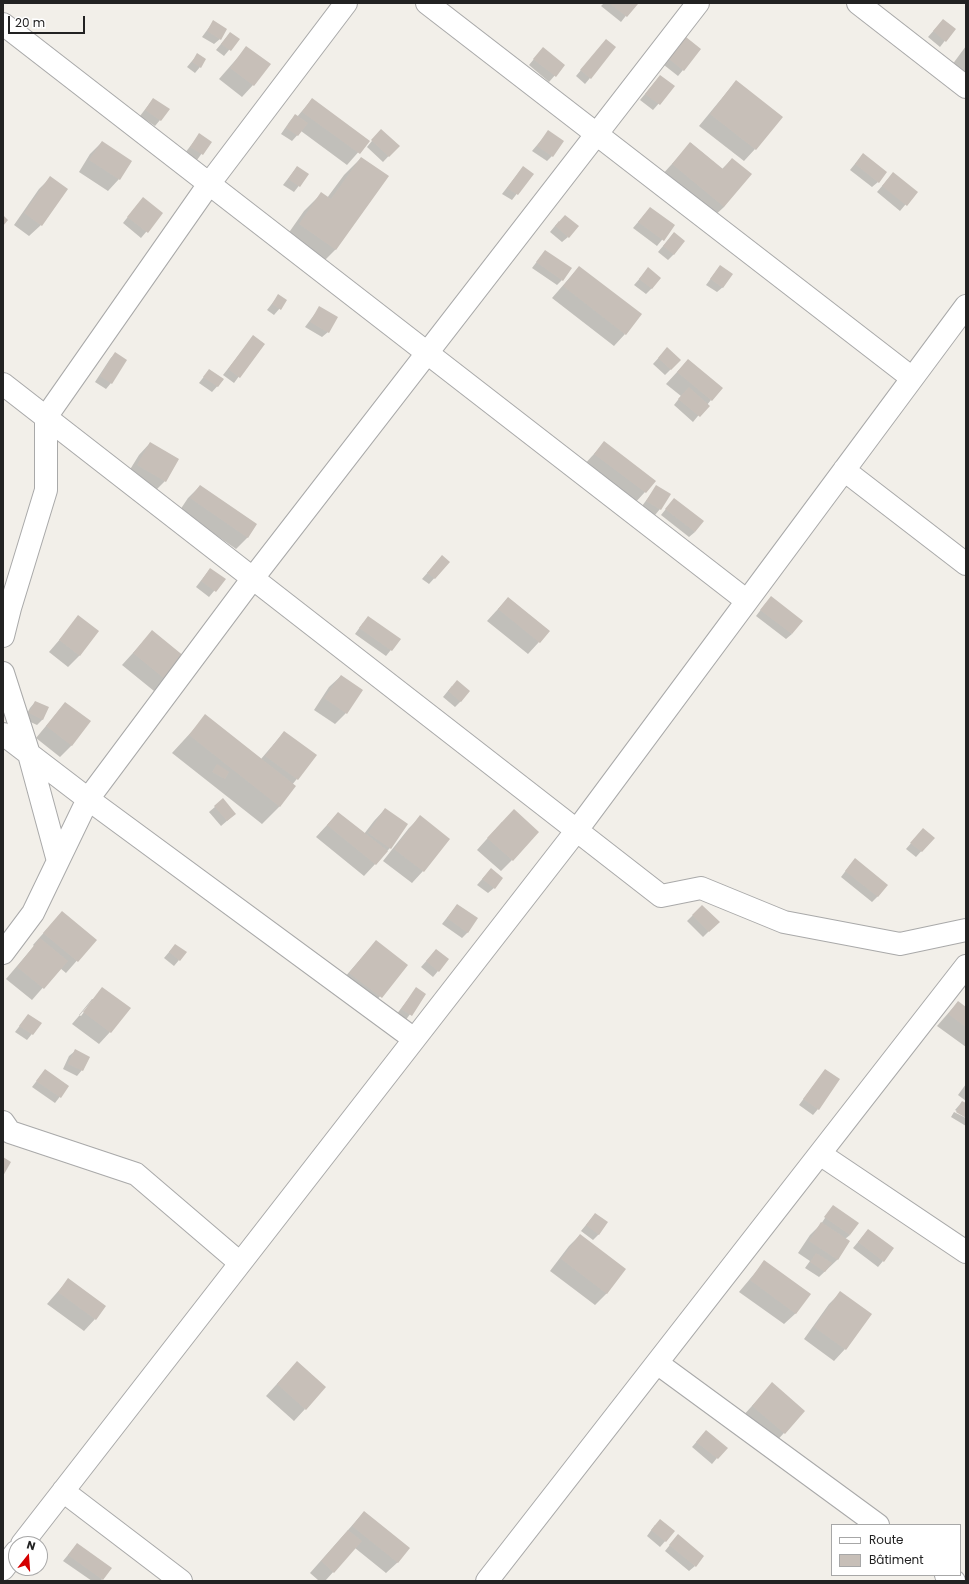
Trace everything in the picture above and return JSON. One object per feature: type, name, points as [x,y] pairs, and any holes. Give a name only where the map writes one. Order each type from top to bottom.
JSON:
[{"type":"street","points":[[3,636],[46,490],[46,417],[209,184],[346,3]]},
{"type":"street","points":[[427,3],[912,378]]},
{"type":"street","points":[[3,953],[33,913],[88,799],[253,578],[698,3]]},
{"type":"street","points":[[858,3],[966,87]]},
{"type":"street","points":[[3,24],[747,600]]},
{"type":"street","points":[[28,1536],[577,830],[966,306]]},
{"type":"street","points":[[3,384],[661,896],[701,888],[784,922],[900,944],[966,930]]},
{"type":"street","points":[[844,470],[966,564]]},
{"type":"street","points":[[3,672],[29,754],[58,861]]},
{"type":"street","points":[[3,734],[88,799],[414,1039]]},
{"type":"street","points":[[487,1581],[966,966]]},
{"type":"street","points":[[3,1122],[10,1132],[136,1174],[240,1263]]},
{"type":"street","points":[[820,1154],[966,1252]]},
{"type":"street","points":[[657,1363],[877,1524]]},
{"type":"street","points":[[63,1491],[181,1581]]},
{"type":"building","points":[[609,3],[637,3],[638,4],[627,17]]},
{"type":"building","points":[[943,19],[956,29],[946,42],[933,31]]},
{"type":"building","points":[[213,20],[227,29],[221,40],[207,31]]},
{"type":"building","points":[[230,32],[240,39],[231,51],[221,44]]},
{"type":"building","points":[[686,37],[701,49],[684,71],[669,59]]},
{"type":"building","points":[[606,39],[616,47],[591,79],[580,70]]},
{"type":"building","points":[[246,46],[271,64],[254,86],[230,68]]},
{"type":"building","points":[[543,47],[565,65],[556,77],[533,59]]},
{"type":"building","points":[[197,53],[206,59],[201,68],[192,62]]},
{"type":"building","points":[[660,75],[675,86],[660,105],[645,94]]},
{"type":"building","points":[[736,80],[783,117],[756,150],[710,114]]},
{"type":"building","points":[[153,98],[170,109],[161,121],[145,110]]},
{"type":"building","points":[[312,98],[370,141],[360,154],[302,112]]},
{"type":"building","points":[[295,114],[308,123],[298,136],[286,128]]},
{"type":"building","points":[[381,129],[400,146],[389,157],[371,140]]},
{"type":"building","points":[[548,130],[564,141],[553,157],[537,146]]},
{"type":"building","points":[[199,133],[212,142],[203,155],[190,147]]},
{"type":"building","points":[[102,141],[132,161],[120,180],[89,160]]},
{"type":"building","points":[[690,142],[723,169],[732,158],[752,174],[724,207],[672,164]]},
{"type":"building","points":[[863,153],[887,172],[879,183],[855,164]]},
{"type":"building","points":[[361,157],[389,176],[336,250],[299,224],[321,192],[331,199]]},
{"type":"building","points":[[297,166],[309,174],[300,187],[288,179]]},
{"type":"building","points":[[523,166],[534,174],[518,195],[507,188]]},
{"type":"building","points":[[893,172],[918,192],[907,206],[882,186]]},
{"type":"building","points":[[50,176],[68,189],[42,226],[24,213]]},
{"type":"building","points":[[143,197],[163,213],[148,233],[127,217]]},
{"type":"building","points":[[650,207],[675,225],[664,241],[638,222]]},
{"type":"building","points":[[3,215],[8,220],[3,226]]},
{"type":"building","points":[[565,215],[579,226],[569,238],[555,226]]},
{"type":"building","points":[[674,232],[685,241],[674,255],[663,246]]},
{"type":"building","points":[[545,250],[572,268],[563,281],[536,262]]},
{"type":"building","points":[[720,265],[733,274],[723,288],[710,279]]},
{"type":"building","points":[[579,266],[642,314],[626,335],[563,286]]},
{"type":"building","points":[[648,267],[661,278],[652,289],[639,279]]},
{"type":"building","points":[[278,294],[287,300],[281,310],[272,304]]},
{"type":"building","points":[[319,306],[338,317],[329,333],[310,322]]},
{"type":"building","points":[[253,335],[265,344],[240,378],[228,369]]},
{"type":"building","points":[[667,347],[681,360],[671,370],[658,358]]},
{"type":"building","points":[[115,352],[127,360],[112,384],[100,376]]},
{"type":"building","points":[[688,359],[723,388],[712,401],[677,372]]},
{"type":"building","points":[[209,369],[224,379],[218,387],[203,377]]},
{"type":"building","points":[[689,387],[710,406],[700,417],[678,399]]},
{"type":"building","points":[[604,441],[656,481],[646,493],[594,454]]},
{"type":"building","points":[[150,442],[179,459],[166,482],[137,465]]},
{"type":"building","points":[[200,485],[257,524],[248,538],[190,498]]},
{"type":"building","points":[[656,485],[671,494],[661,510],[646,501]]},
{"type":"building","points":[[674,498],[704,521],[695,532],[665,509]]},
{"type":"building","points":[[442,555],[450,562],[435,579],[427,573]]},
{"type":"building","points":[[210,568],[226,579],[216,592],[201,581]]},
{"type":"building","points":[[771,596],[803,621],[792,634],[760,610]]},
{"type":"building","points":[[508,597],[550,631],[540,643],[498,609]]},
{"type":"building","points":[[78,615],[99,631],[80,656],[59,640]]},
{"type":"building","points":[[368,616],[401,639],[392,651],[359,628]]},
{"type":"building","points":[[152,630],[185,657],[166,680],[133,653]]},
{"type":"building","points":[[341,675],[363,690],[347,714],[324,698]]},
{"type":"building","points":[[457,680],[470,691],[461,702],[448,691]]},
{"type":"building","points":[[35,701],[49,707],[43,720],[29,713]]},
{"type":"building","points":[[65,702],[91,721],[72,746],[46,726]]},
{"type":"building","points":[[205,714],[296,786],[280,807],[189,735]]},
{"type":"building","points":[[284,731],[317,755],[298,780],[265,756]]},
{"type":"building","points":[[217,764],[229,772],[225,779],[212,772]]},
{"type":"building","points":[[223,798],[236,814],[227,821],[214,806]]},
{"type":"building","points":[[385,808],[408,824],[391,849],[368,833]]},
{"type":"building","points":[[514,809],[539,832],[513,861],[487,838]]},
{"type":"building","points":[[338,812],[388,851],[376,865],[327,825]]},
{"type":"building","points":[[420,815],[450,839],[424,872],[394,849]]},
{"type":"building","points":[[923,828],[935,838],[922,852],[910,843]]},
{"type":"building","points":[[855,858],[888,885],[878,897],[845,871]]},
{"type":"building","points":[[491,868],[503,878],[495,889],[482,879]]},
{"type":"building","points":[[457,904],[478,918],[468,933],[447,918]]},
{"type":"building","points":[[702,905],[720,922],[709,932],[692,915]]},
{"type":"building","points":[[62,911],[97,940],[78,962],[43,933]]},
{"type":"building","points":[[40,938],[68,961],[44,989],[17,967]]},
{"type":"building","points":[[376,940],[408,965],[382,998],[349,973]]},
{"type":"building","points":[[175,944],[187,952],[180,961],[169,952]]},
{"type":"building","points":[[436,949],[449,959],[439,972],[426,961]]},
{"type":"building","points":[[102,987],[131,1008],[111,1033],[83,1012]]},
{"type":"building","points":[[416,987],[426,994],[412,1016],[401,1009]]},
{"type":"building","points":[[958,1001],[966,1007],[966,1027],[948,1014]]},
{"type":"building","points":[[28,1014],[42,1023],[33,1035],[19,1026]]},
{"type":"building","points":[[75,1049],[90,1057],[83,1071],[68,1064]]},
{"type":"building","points":[[45,1069],[69,1086],[61,1098],[36,1081]]},
{"type":"building","points":[[825,1069],[840,1079],[819,1110],[803,1099]]},
{"type":"building","points":[[962,1101],[966,1103],[966,1118],[956,1112]]},
{"type":"building","points":[[3,1157],[11,1162],[3,1176]]},
{"type":"building","points":[[833,1205],[859,1223],[850,1235],[824,1217]]},
{"type":"building","points":[[595,1213],[608,1222],[599,1235],[586,1225]]},
{"type":"building","points":[[821,1222],[850,1241],[838,1260],[809,1241]]},
{"type":"building","points":[[868,1229],[894,1248],[884,1262],[858,1242]]},
{"type":"building","points":[[580,1234],[626,1269],[607,1294],[561,1259]]},
{"type":"building","points":[[816,1253],[832,1263],[825,1272],[810,1262]]},
{"type":"building","points":[[764,1260],[811,1294],[796,1314],[750,1280]]},
{"type":"building","points":[[68,1278],[106,1306],[96,1320],[58,1292]]},
{"type":"building","points":[[840,1291],[872,1314],[846,1350],[814,1327]]},
{"type":"building","points":[[297,1361],[326,1387],[306,1410],[277,1384]]},
{"type":"building","points":[[772,1382],[805,1411],[785,1434],[752,1406]]},
{"type":"building","points":[[706,1430],[728,1448],[718,1459],[696,1442]]},
{"type":"building","points":[[364,1511],[410,1548],[398,1563],[352,1526]]},
{"type":"building","points":[[660,1519],[675,1531],[666,1542],[651,1530]]},
{"type":"building","points":[[348,1530],[362,1541],[334,1573],[321,1561]]},
{"type":"building","points":[[678,1534],[704,1556],[696,1567],[669,1545]]},
{"type":"building","points":[[77,1543],[112,1568],[103,1580],[68,1555]]}]
